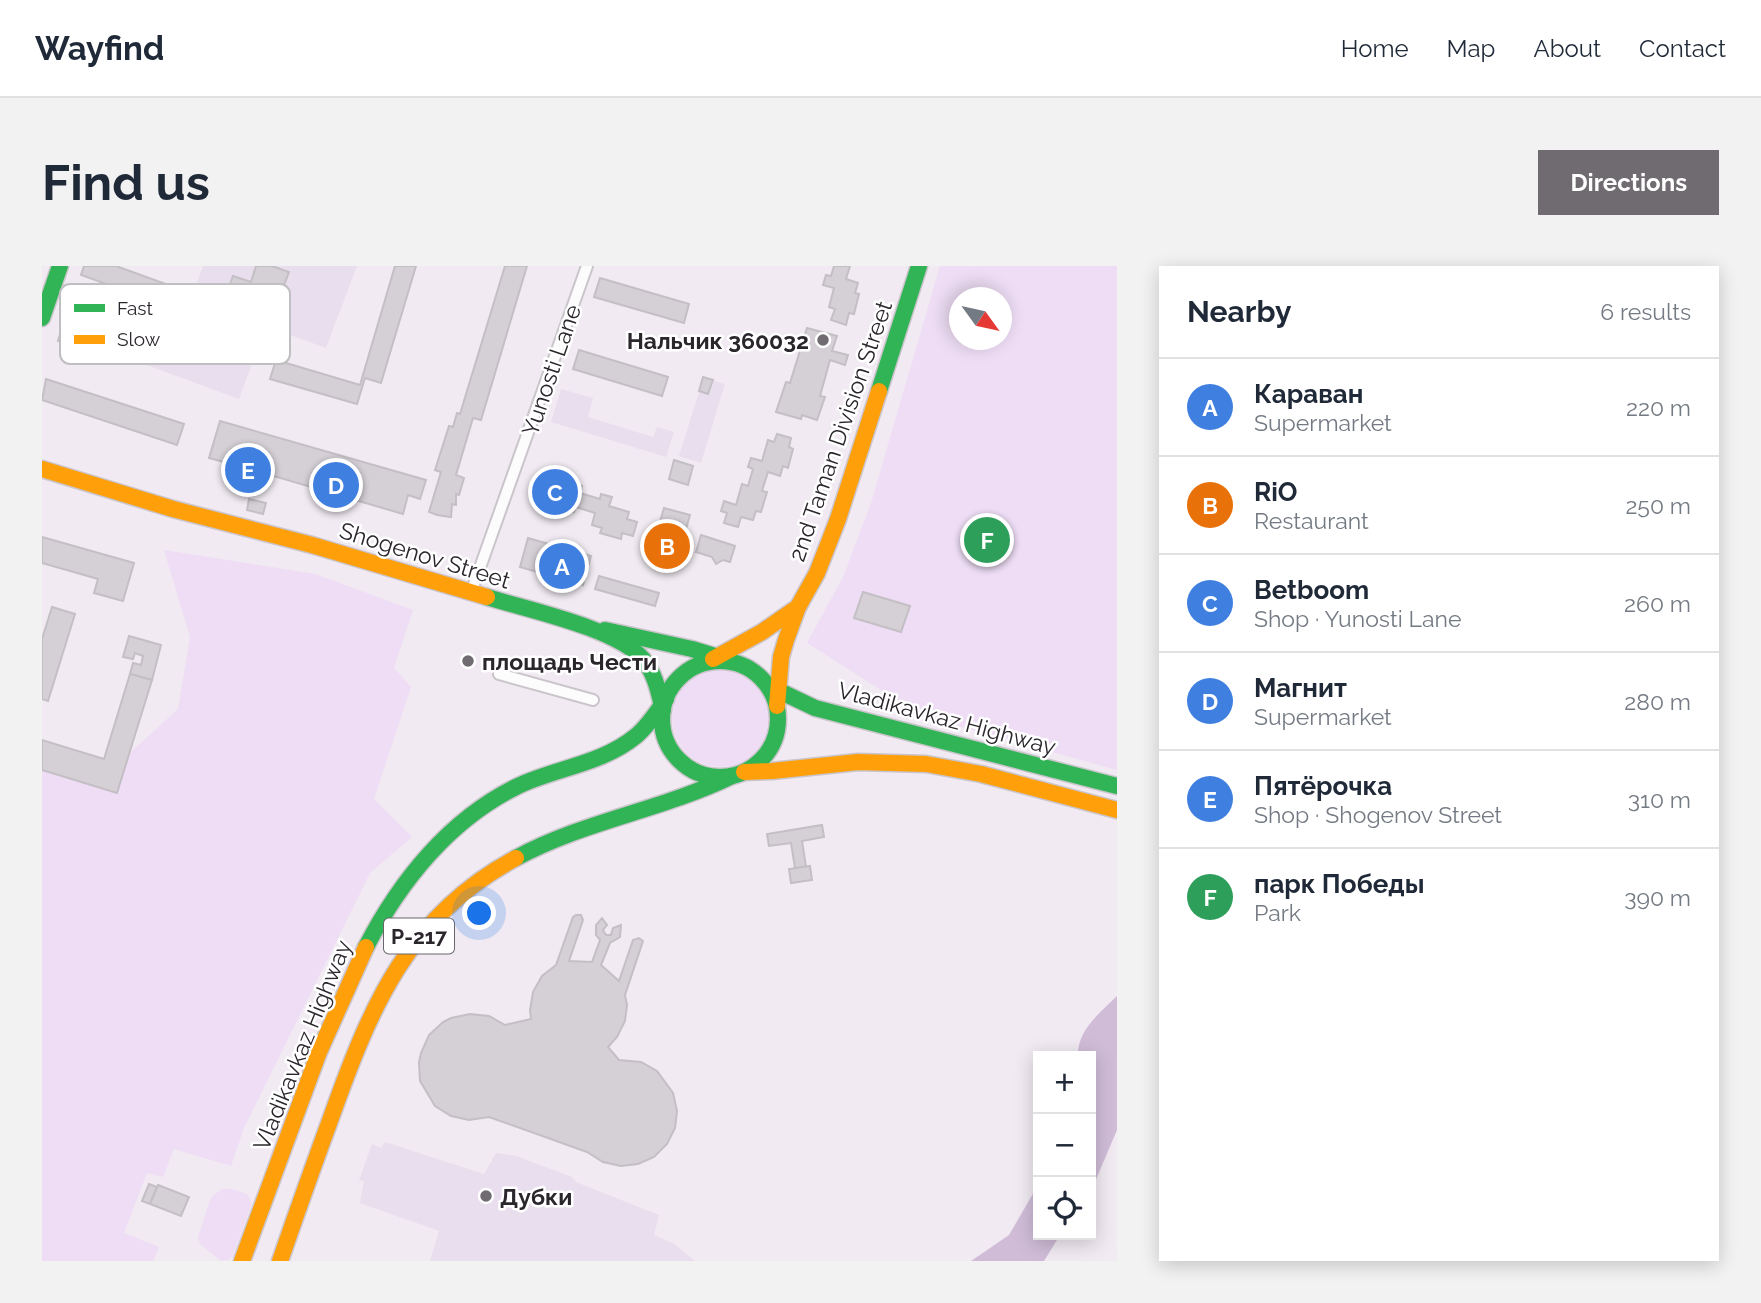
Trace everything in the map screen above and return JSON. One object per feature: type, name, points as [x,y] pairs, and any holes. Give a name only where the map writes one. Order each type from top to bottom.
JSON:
[{"type":"main road","points":[[42,317],[60,266]]},
{"type":"main road","name":"2nd Taman Division Street","points":[[775,695],[781,657],[798,607],[817,573],[838,519],[919,266]]},
{"type":"main road","name":"Shogenov Street","points":[[42,469],[173,509],[312,545],[592,629]]},
{"type":"main road","points":[[719,660],[798,607]]},
{"type":"main road","points":[[592,629],[613,630],[692,649],[748,668],[775,695]]},
{"type":"main road","points":[[592,629],[642,655],[652,670],[663,705]]},
{"type":"main road","name":"Р-217","points":[[719,660],[687,671],[678,679],[663,705],[665,734],[675,755],[686,766],[700,774],[716,777],[738,774],[765,756],[772,745],[779,720],[775,695]]},
{"type":"main road","name":"Vladikavkaz Highway","points":[[775,695],[1117,786]]},
{"type":"main road","name":"Vladikavkaz Highway","points":[[242,1261],[335,1012],[376,929],[404,885],[430,854],[477,811],[521,785],[624,745],[641,732],[663,705]]},
{"type":"main road","name":"Vladikavkaz Highway","points":[[279,1261],[346,1075],[395,968],[428,926],[477,883],[528,851],[595,825],[709,788],[738,774],[837,764],[921,764],[990,776],[1117,810]]},
{"type":"street","name":"Yunosti Lane","points":[[471,593],[587,266]]},
{"type":"street","points":[[500,672],[594,697]]},
{"type":"shaded area","points":[[203,266],[357,266],[326,348],[290,335],[290,284],[196,284]]},
{"type":"shaded area","points":[[940,266],[1117,266],[1117,770],[922,716],[807,643],[843,577],[871,503]]},
{"type":"shaded area","points":[[144,364],[252,364],[239,399]]},
{"type":"shaded area","points":[[714,381],[725,384],[701,463],[679,456],[699,392],[709,395]]},
{"type":"shaded area","points":[[561,389],[593,398],[588,417],[653,437],[657,427],[674,432],[666,457],[551,422]]},
{"type":"shaded area","points":[[164,550],[315,574],[413,610],[394,668],[411,687],[374,799],[412,837],[370,873],[244,1128],[231,1166],[174,1149],[163,1177],[147,1173],[124,1233],[159,1247],[153,1261],[42,1261],[42,771],[122,760],[178,709],[190,637]]},
{"type":"shaded area","points":[[721,669],[740,673],[756,683],[766,699],[770,718],[766,737],[756,753],[740,763],[721,767],[702,763],[686,753],[676,737],[672,718],[676,699],[686,683],[702,673]]},
{"type":"shaded area","points":[[1117,996],[1117,1130],[1096,1179],[1096,1051],[1079,1051],[1085,1030]]},
{"type":"shaded area","name":"Дубки","points":[[385,1142],[484,1174],[496,1153],[516,1156],[572,1177],[576,1182],[659,1215],[654,1235],[673,1243],[695,1261],[430,1261],[439,1231],[360,1203],[364,1181],[359,1180],[372,1144],[381,1148]]},
{"type":"shaded area","points":[[222,1189],[247,1194],[252,1203],[233,1256],[229,1260],[221,1261],[200,1244],[198,1237],[211,1197]]},
{"type":"shaded area","points":[[1033,1194],[1033,1240],[1057,1240],[1044,1261],[971,1261],[1009,1235]]},
{"type":"building","points":[[84,266],[116,266],[166,284],[106,284],[81,275]]},
{"type":"building","points":[[256,266],[272,266],[289,272],[284,284],[230,284],[233,276],[251,282]]},
{"type":"building","points":[[395,266],[416,266],[381,383],[365,378],[357,404],[270,379],[275,364],[289,364],[360,385]]},
{"type":"building","points":[[505,266],[527,266],[481,420],[473,418],[456,475],[464,478],[459,495],[456,494],[456,505],[452,504],[451,517],[437,515],[429,512],[441,472],[435,470],[449,426],[453,427],[457,413],[460,414]]},
{"type":"building","points":[[834,266],[850,266],[846,279],[858,283],[855,293],[859,294],[854,314],[849,313],[846,325],[831,320],[835,309],[829,307],[834,288],[823,285],[826,275],[831,276]]},
{"type":"building","points":[[600,278],[689,304],[684,323],[594,297]]},
{"type":"building","points":[[807,328],[837,336],[832,351],[848,355],[845,365],[830,360],[820,396],[825,397],[817,420],[776,412],[786,382],[790,383]]},
{"type":"building","points":[[579,350],[668,377],[662,396],[573,369]]},
{"type":"building","points":[[703,377],[713,380],[708,394],[699,391]]},
{"type":"building","points":[[46,379],[184,424],[177,445],[42,400]]},
{"type":"building","points":[[220,421],[426,480],[420,499],[408,495],[403,514],[253,470],[250,478],[237,474],[239,466],[209,458]]},
{"type":"building","points":[[777,434],[791,438],[789,447],[793,449],[788,468],[783,466],[780,476],[768,472],[762,491],[767,492],[761,512],[756,511],[753,520],[741,517],[738,527],[724,523],[727,513],[721,511],[724,501],[736,505],[742,484],[748,486],[753,469],[748,467],[751,458],[762,461],[768,440],[774,442]]},
{"type":"building","points":[[674,460],[693,466],[688,485],[669,479]]},
{"type":"building","points":[[553,468],[564,471],[562,480],[582,486],[580,493],[600,499],[601,494],[612,497],[609,506],[629,512],[627,519],[637,522],[633,536],[622,533],[621,539],[600,533],[602,528],[592,525],[595,513],[576,507],[574,512],[554,507],[555,502],[545,499],[549,487],[539,484],[543,471],[552,474]]},
{"type":"building","points":[[249,499],[266,503],[263,514],[247,510]]},
{"type":"building","points":[[664,508],[690,515],[677,560],[651,553]]},
{"type":"building","points":[[701,535],[735,546],[730,562],[723,560],[716,564],[712,557],[696,552]]},
{"type":"building","points":[[42,537],[134,563],[123,601],[94,593],[98,579],[42,563]]},
{"type":"building","points":[[528,538],[591,556],[583,585],[520,567]]},
{"type":"building","points":[[599,576],[659,593],[655,606],[595,589]]},
{"type":"building","points":[[863,592],[910,606],[901,632],[854,618]]},
{"type":"building","points":[[52,607],[75,614],[48,701],[42,699],[42,639]]},
{"type":"building","points":[[129,636],[161,645],[152,680],[130,674],[133,663],[141,665],[143,656],[135,653],[133,659],[123,657]]},
{"type":"building","points":[[130,674],[152,680],[117,793],[42,770],[42,740],[104,759]]},
{"type":"building","points":[[822,825],[824,837],[802,841],[806,867],[795,868],[791,843],[769,846],[767,834]]},
{"type":"building","points":[[810,866],[812,880],[791,883],[789,869]]},
{"type":"building","points":[[576,915],[581,915],[583,920],[569,961],[592,962],[600,940],[596,935],[596,925],[602,918],[607,925],[603,930],[606,935],[611,935],[613,928],[621,925],[620,937],[610,943],[601,965],[619,981],[633,940],[639,938],[643,941],[625,995],[625,1021],[608,1047],[619,1060],[641,1062],[657,1071],[673,1093],[677,1111],[675,1128],[667,1144],[654,1157],[638,1164],[621,1166],[603,1162],[587,1152],[489,1117],[469,1120],[451,1116],[435,1106],[420,1081],[421,1053],[429,1035],[443,1022],[470,1014],[489,1016],[505,1025],[531,1019],[533,992],[542,976],[556,965]]},
{"type":"building","points":[[149,1184],[157,1187],[150,1204],[142,1201]]},
{"type":"building","points":[[158,1185],[189,1197],[181,1216],[150,1204]]},
{"type":"traffic: fast","points":[[42,318],[60,266]]},
{"type":"traffic: fast","points":[[879,391],[919,266]]},
{"type":"traffic: fast","points":[[487,597],[593,629],[630,648],[651,670],[663,710]]},
{"type":"traffic: fast","points":[[605,630],[692,649],[731,661]]},
{"type":"traffic: fast","points":[[720,661],[742,665],[761,678],[774,697],[778,719],[774,741],[761,760],[742,773],[720,777],[698,773],[679,760],[666,741],[662,719],[666,697],[679,678],[698,665],[720,661]]},
{"type":"traffic: fast","points":[[769,686],[815,708],[1117,786]]},
{"type":"traffic: fast","points":[[366,947],[411,876],[429,854],[470,816],[518,786],[594,759],[623,745],[644,728],[666,699]]},
{"type":"traffic: fast","points":[[516,858],[569,834],[678,798],[732,776]]},
{"type":"traffic: slow","points":[[777,706],[781,657],[786,640],[838,519],[879,391]]},
{"type":"traffic: slow","points":[[42,469],[173,509],[312,545],[487,597]]},
{"type":"traffic: slow","points":[[713,659],[762,632],[798,607]]},
{"type":"traffic: slow","points":[[744,772],[858,762],[926,764],[981,774],[1117,810]]},
{"type":"traffic: slow","points":[[280,1261],[362,1037],[398,967],[447,907],[479,881],[516,858]]},
{"type":"traffic: slow","points":[[242,1261],[319,1052],[366,947]]},
{"type":"place","name":"Нальчик 360032","points":[[823,340]]},
{"type":"place","name":"Пятёрочка","points":[[248,470]]},
{"type":"place","name":"Магнит","points":[[336,485]]},
{"type":"place","name":"Betboom","points":[[555,492]]},
{"type":"place","name":"парк Победы","points":[[987,540]]},
{"type":"place","name":"RiO","points":[[667,546]]},
{"type":"place","name":"Караван","points":[[562,566]]},
{"type":"place","name":"площадь Чести","points":[[468,661]]},
{"type":"place","name":"Дубки","points":[[486,1196]]}]
